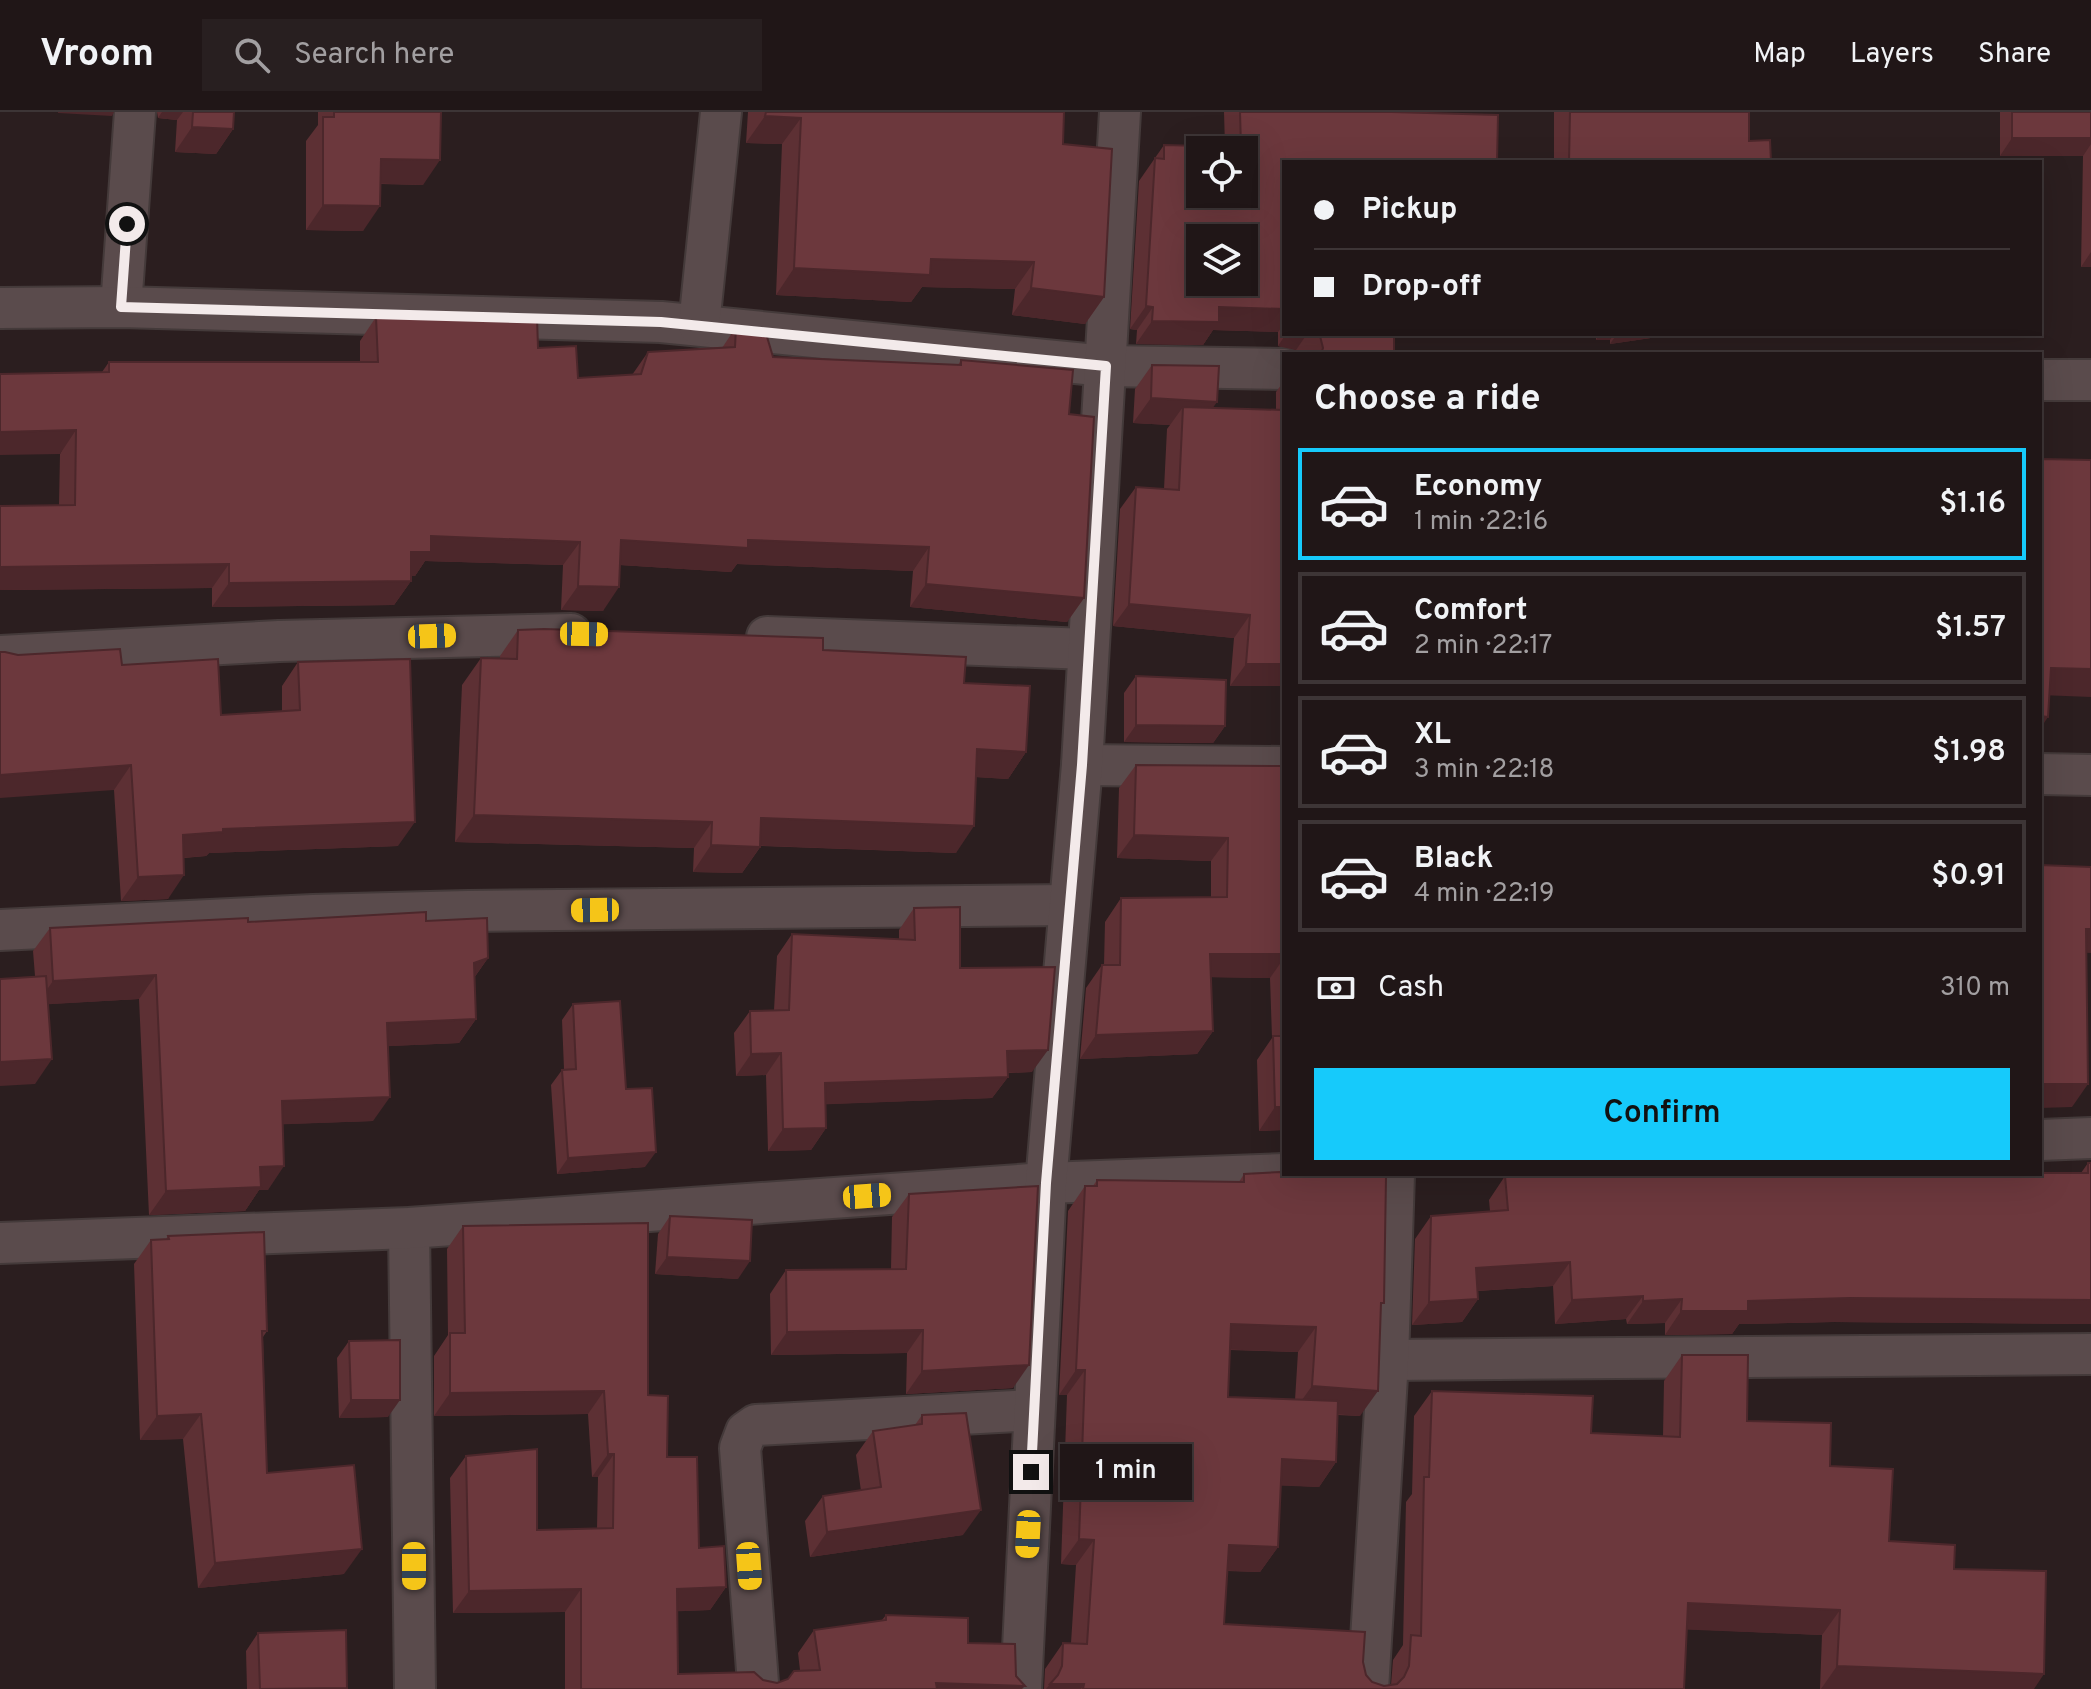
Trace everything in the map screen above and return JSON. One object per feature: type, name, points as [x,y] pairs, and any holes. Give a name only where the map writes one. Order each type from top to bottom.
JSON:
[{"type":"street","points":[[121,307],[135,112]]},
{"type":"street","points":[[699,325],[721,112]]},
{"type":"street","points":[[1021,1689],[1046,1183],[1082,765],[1120,112]]},
{"type":"street","points":[[0,308],[121,307],[699,325],[1106,366],[1282,369]]},
{"type":"street","points":[[2042,380],[2091,380]]},
{"type":"street","points":[[0,656],[279,641],[524,633],[614,634]]},
{"type":"street","points":[[736,636],[1087,649]]},
{"type":"street","points":[[1082,765],[1282,767]]},
{"type":"street","points":[[2042,774],[2091,775]]},
{"type":"street","points":[[0,930],[468,911],[1069,905]]},
{"type":"street","points":[[2042,1140],[2091,1138]]},
{"type":"street","points":[[0,1243],[409,1228],[1046,1183],[1282,1174]]},
{"type":"street","points":[[1368,1689],[1388,1360],[1394,1176]]},
{"type":"street","points":[[409,1228],[415,1689]]},
{"type":"street","points":[[1388,1360],[2091,1354]]},
{"type":"street","points":[[758,1683],[740,1448],[746,1432],[756,1425],[1034,1410]]},
{"type":"building","points":[[193,112],[234,112],[233,129],[192,127]]},
{"type":"building","points":[[334,112],[441,112],[440,160],[381,159],[380,206],[323,205],[323,117],[334,117]]},
{"type":"building","points":[[766,112],[1064,112],[1063,144],[1112,149],[1104,297],[1031,288],[1034,262],[931,259],[930,275],[794,268],[801,118],[765,116]]},
{"type":"building","points":[[1240,112],[1498,115],[1497,160],[1282,160],[1282,309],[1219,307],[1219,322],[1152,321],[1153,307],[1146,306],[1155,158],[1164,159],[1164,145],[1186,146],[1186,208],[1258,208],[1258,136],[1241,136]]},
{"type":"building","points":[[1570,112],[1749,112],[1749,141],[1770,140],[1771,160],[1569,160]]},
{"type":"building","points":[[2012,112],[2091,112],[2091,138],[2012,138]]},
{"type":"building","points":[[376,317],[537,317],[538,348],[576,346],[578,378],[641,374],[648,352],[735,347],[736,327],[765,330],[773,357],[961,365],[961,360],[1073,370],[1069,414],[1094,417],[1084,598],[926,584],[929,547],[748,540],[748,548],[621,540],[619,587],[578,586],[580,542],[431,536],[431,552],[411,552],[411,581],[229,583],[229,564],[0,567],[0,506],[75,505],[76,430],[0,432],[0,374],[109,372],[109,362],[378,362]]},
{"type":"building","points":[[1320,336],[1394,336],[1394,352],[1322,352]]},
{"type":"building","points":[[1152,365],[1219,366],[1217,402],[1151,398]]},
{"type":"building","points":[[1183,407],[1282,410],[1282,664],[1246,664],[1250,615],[1129,604],[1136,487],[1179,490]]},
{"type":"building","points":[[2042,459],[2091,460],[2091,669],[2051,668],[2048,717],[2042,716]]},
{"type":"building","points":[[518,630],[823,638],[823,650],[966,657],[964,683],[1030,686],[1026,752],[977,749],[974,826],[761,818],[760,847],[711,845],[712,822],[474,815],[481,658],[517,659]]},
{"type":"building","points":[[120,649],[122,665],[218,659],[221,715],[300,710],[298,662],[410,659],[415,822],[223,829],[223,832],[183,835],[184,875],[138,877],[131,765],[0,775],[0,652],[18,655]]},
{"type":"building","points":[[1136,676],[1226,680],[1225,726],[1136,725]]},
{"type":"building","points":[[1136,765],[1282,766],[1282,954],[1210,954],[1213,1031],[1096,1035],[1102,965],[1120,965],[1121,898],[1227,897],[1228,838],[1134,835]]},
{"type":"building","points":[[2042,865],[2091,867],[2091,929],[2086,929],[2088,1084],[2042,1084]]},
{"type":"building","points":[[960,907],[960,968],[1055,967],[1048,1050],[1007,1051],[1008,1077],[825,1083],[826,1128],[783,1129],[781,1053],[751,1054],[750,1011],[789,1010],[792,934],[915,940],[914,908]]},
{"type":"building","points":[[426,912],[426,921],[487,918],[488,958],[474,963],[476,1019],[387,1023],[390,1097],[282,1101],[284,1166],[260,1167],[261,1187],[166,1191],[156,975],[53,981],[50,928],[248,918],[248,922]]},
{"type":"building","points":[[46,976],[52,1059],[0,1062],[0,979]]},
{"type":"building","points":[[620,1001],[626,1089],[652,1088],[656,1152],[568,1158],[562,1070],[576,1069],[573,1004]]},
{"type":"building","points":[[1273,1036],[1282,1036],[1282,1107],[1275,1107]]},
{"type":"building","points":[[2088,1163],[2091,1163],[2091,1300],[1850,1298],[1748,1301],[1748,1311],[1681,1311],[1682,1299],[1643,1301],[1643,1296],[1572,1300],[1570,1262],[1476,1268],[1478,1299],[1429,1302],[1431,1216],[1508,1210],[1505,1176],[2042,1176],[2042,1173],[2088,1173]]},
{"type":"building","points":[[1280,1172],[1282,1176],[1386,1177],[1384,1303],[1381,1303],[1378,1391],[1312,1386],[1316,1327],[1231,1324],[1228,1397],[1338,1401],[1336,1462],[1282,1459],[1278,1547],[1229,1545],[1224,1624],[1365,1632],[1363,1662],[1366,1675],[1372,1682],[1384,1686],[1397,1684],[1409,1666],[1411,1635],[1421,1636],[1424,1477],[1429,1477],[1432,1391],[1593,1396],[1591,1433],[1680,1437],[1682,1355],[1748,1355],[1747,1421],[1831,1423],[1830,1466],[1893,1469],[1889,1541],[1955,1545],[1954,1569],[2046,1571],[2044,1674],[1837,1666],[1840,1610],[1688,1603],[1684,1689],[1083,1689],[1084,1684],[1050,1684],[1062,1666],[1063,1643],[1087,1644],[1094,1540],[1079,1539],[1085,1370],[1076,1370],[1085,1186],[1097,1186],[1097,1180],[1244,1182],[1244,1174]]},
{"type":"building","points":[[1038,1186],[1029,1365],[922,1371],[923,1330],[787,1332],[786,1270],[906,1269],[909,1194]]},
{"type":"building","points":[[670,1216],[752,1220],[750,1261],[667,1257]]},
{"type":"building","points":[[648,1223],[648,1395],[668,1396],[667,1457],[697,1457],[699,1548],[724,1546],[726,1587],[677,1589],[678,1674],[754,1672],[763,1680],[777,1683],[788,1679],[794,1671],[820,1670],[814,1630],[886,1620],[886,1615],[968,1618],[968,1643],[1015,1644],[1016,1676],[1025,1686],[936,1683],[937,1689],[581,1689],[581,1589],[469,1591],[466,1456],[537,1449],[537,1530],[613,1528],[614,1454],[608,1454],[604,1391],[450,1393],[450,1333],[465,1333],[463,1226]]},
{"type":"building","points":[[264,1232],[267,1331],[262,1331],[267,1473],[354,1465],[362,1549],[215,1563],[201,1414],[157,1416],[151,1240],[169,1239],[168,1236]]},
{"type":"building","points":[[400,1340],[400,1400],[351,1400],[349,1341]]},
{"type":"building","points":[[966,1413],[981,1510],[827,1532],[823,1496],[881,1487],[873,1431],[922,1424],[922,1415]]},
{"type":"building","points":[[346,1630],[347,1688],[260,1689],[258,1633]]},
{"type":"route","points":[[127,224],[121,307],[661,322],[1106,366],[1082,765],[1046,1183],[1031,1472]]}]
